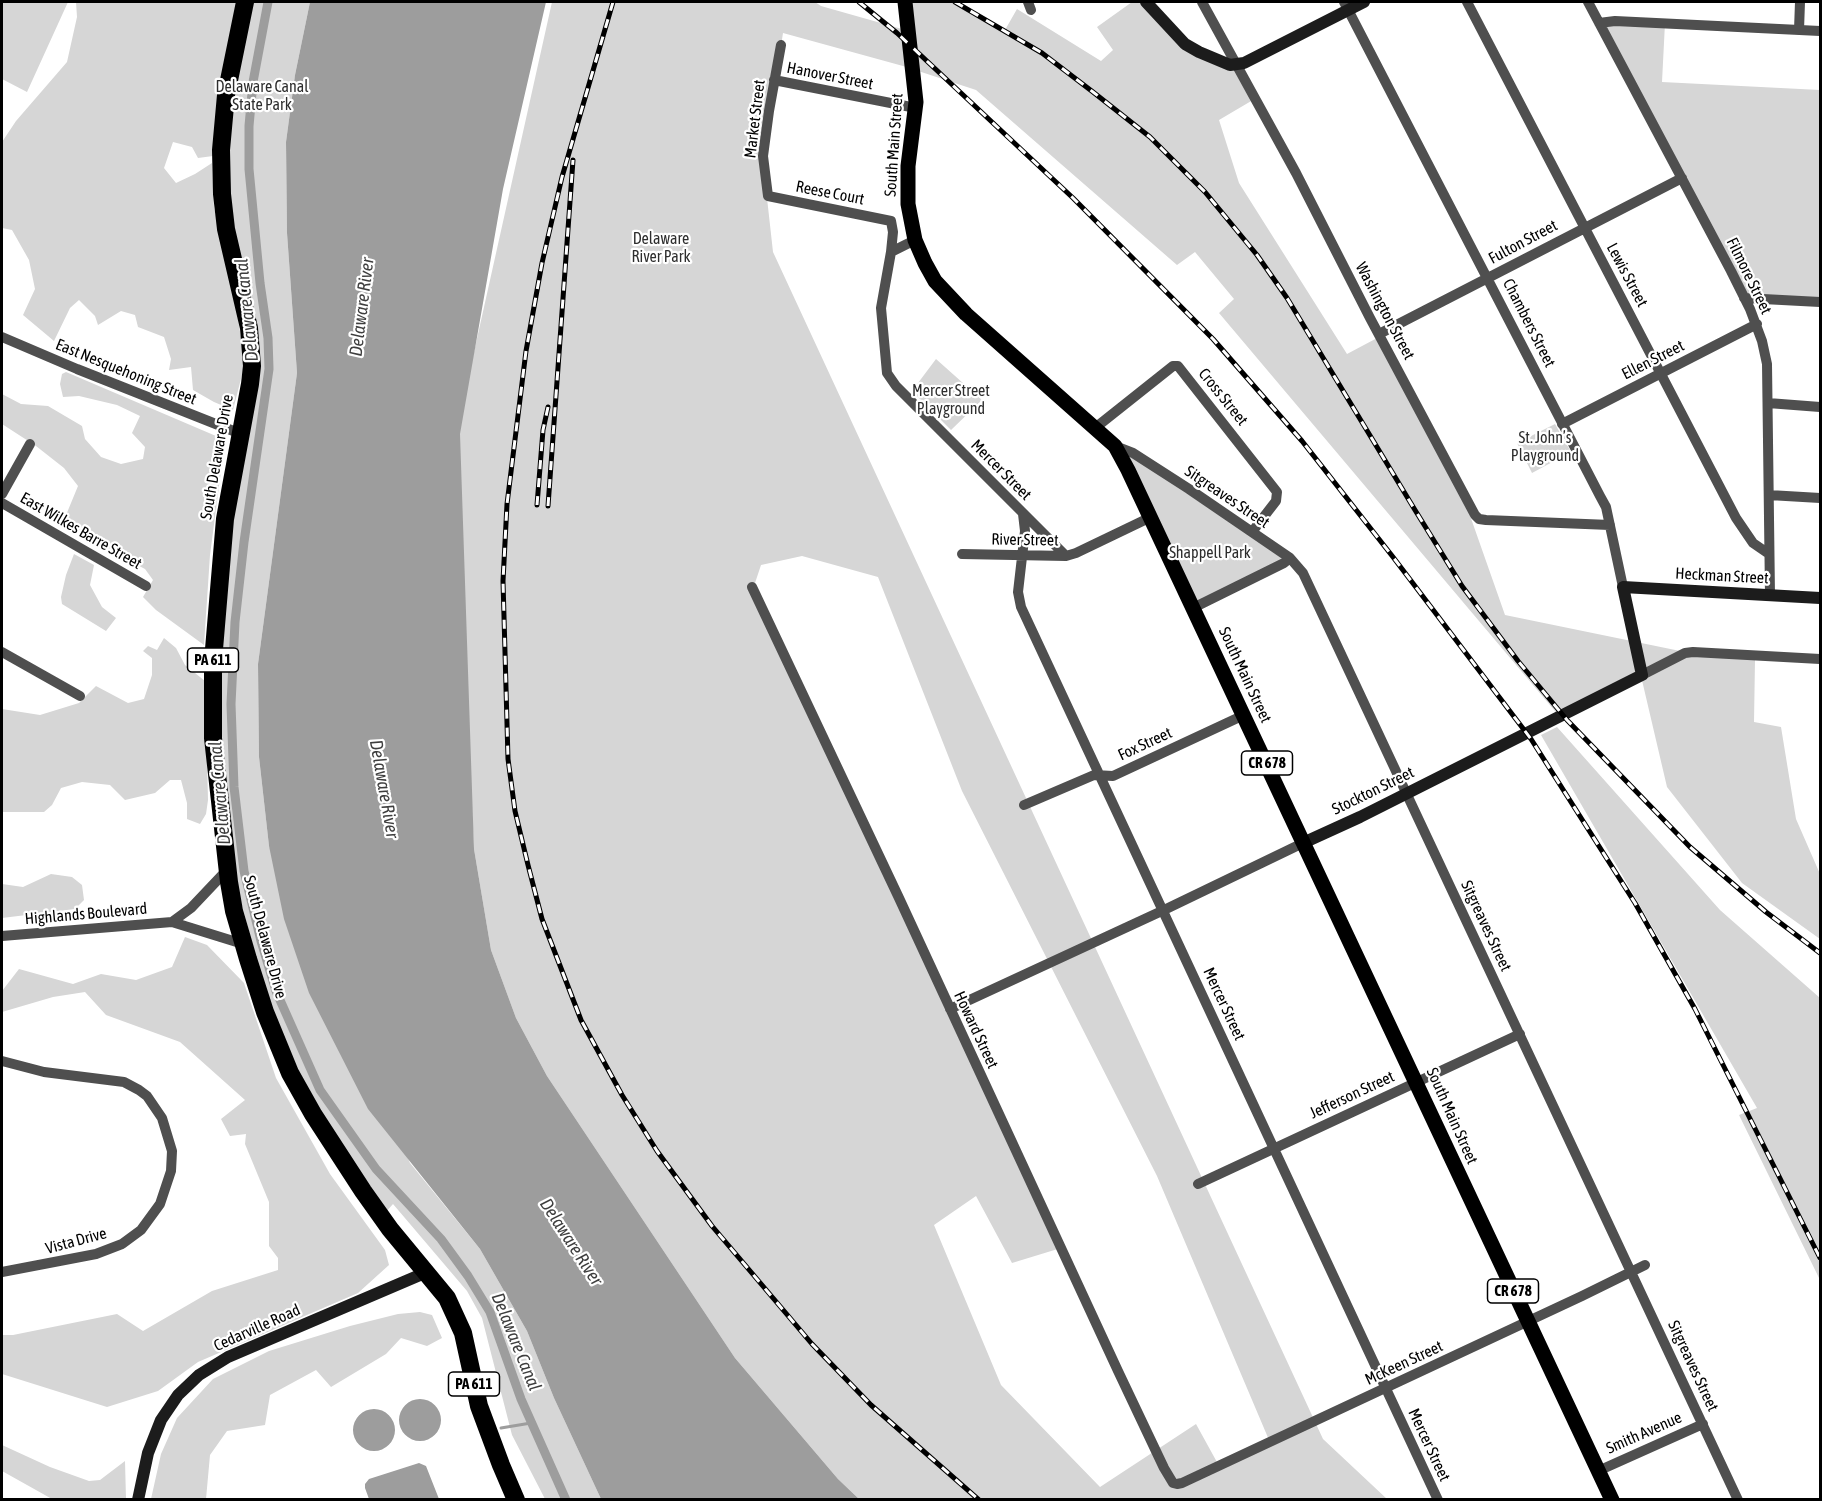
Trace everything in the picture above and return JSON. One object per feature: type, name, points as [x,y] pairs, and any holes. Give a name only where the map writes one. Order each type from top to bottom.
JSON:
[{"type":"highway","name":"South Delaware Drive","points":[[245,2],[226,95],[221,150],[226,229],[251,342],[251,378],[225,519],[212,684],[213,738],[227,870],[234,911],[276,1040],[306,1103],[377,1211],[447,1298],[459,1321],[479,1406],[516,1500]]},
{"type":"main road","name":"South Main Street","points":[[905,2],[915,82],[916,108],[907,190],[915,240],[935,281],[966,314],[1115,446],[1151,517],[1612,1500]]},
{"type":"street","points":[[1146,2],[1185,44],[1226,64],[1238,65],[1346,6],[1364,2]]},
{"type":"street","name":"Washington Street","points":[[1202,2],[1238,65],[1471,509],[1479,519],[1547,524],[1610,525]]},
{"type":"street","name":"Lewis Street","points":[[1467,2],[1741,525],[1753,543],[1769,554]]},
{"type":"street","name":"Filmore Street","points":[[1588,2],[1757,324],[1766,355],[1770,595]]},
{"type":"street","points":[[1799,30],[1800,2]]},
{"type":"street","name":"Chambers Street","points":[[1346,6],[1603,501],[1642,675]]},
{"type":"street","points":[[1599,22],[1626,21],[1821,31]]},
{"type":"street","name":"Market Street","points":[[768,196],[764,156],[781,45]]},
{"type":"street","name":"Hanover Street","points":[[774,80],[916,108]]},
{"type":"street","name":"Fulton Street","points":[[1379,334],[1682,178]]},
{"type":"street","name":"Reese Court","points":[[768,196],[888,220],[893,224],[891,252]]},
{"type":"street","points":[[891,252],[915,240]]},
{"type":"street","name":"Mercer Street","points":[[891,252],[881,308],[887,373],[896,386],[1066,556]]},
{"type":"street","points":[[1744,298],[1821,302]]},
{"type":"street","name":"Ellen Street","points":[[1562,424],[1757,324]]},
{"type":"street","name":"East Nesquehoning Street","points":[[2,337],[241,434]]},
{"type":"street","name":"Cross Street","points":[[1095,428],[1173,366],[1178,366],[1277,492],[1276,501],[1252,532]]},
{"type":"street","points":[[1768,403],[1821,406]]},
{"type":"street","points":[[2,494],[30,444]]},
{"type":"street","name":"Sitgreaves Street","points":[[1115,446],[1133,453],[1154,466],[1298,564],[1738,1500]]},
{"type":"street","points":[[1769,495],[1821,498]]},
{"type":"street","name":"East Wilkes Barre Street","points":[[2,503],[146,586]]},
{"type":"street","name":"Mercer Street","points":[[1023,514],[1025,531],[1018,592],[1021,607],[1438,1500]]},
{"type":"street","name":"River Street","points":[[962,554],[1066,556],[1151,517]]},
{"type":"street","points":[[1193,608],[1290,558]]},
{"type":"street","name":"Howard Street","points":[[752,587],[1169,1478],[1175,1483]]},
{"type":"street","name":"Heckman Street","points":[[1623,587],[1821,598]]},
{"type":"street","points":[[2,652],[80,696]]},
{"type":"street","name":"Stockton Street","points":[[950,1009],[1360,817],[1685,653],[1821,659]]},
{"type":"street","name":"Fox Street","points":[[1024,805],[1098,775],[1113,776],[1244,715]]},
{"type":"street","name":"Highlands Boulevard","points":[[172,922],[191,908],[227,870]]},
{"type":"street","name":"Highlands Boulevard","points":[[2,936],[172,922],[243,944]]},
{"type":"street","name":"Jefferson Street","points":[[1198,1184],[1520,1034]]},
{"type":"street","name":"Vista Drive","points":[[2,1061],[42,1071],[124,1082],[147,1096],[162,1118],[172,1151],[171,1171],[160,1204],[141,1230],[122,1244],[96,1254],[2,1272]]},
{"type":"street","name":"McKeen Street","points":[[1175,1483],[1182,1483],[1645,1265]]},
{"type":"street","name":"Cedarville Road","points":[[138,1500],[148,1453],[161,1420],[178,1395],[199,1375],[228,1357],[427,1272]]},
{"type":"street","name":"Smith Avenue","points":[[1598,1471],[1703,1424]]},
{"type":"green space","points":[[2,2],[68,2],[27,92],[2,79]]},
{"type":"green space","points":[[76,2],[238,2],[213,156],[198,158],[192,147],[173,142],[164,168],[176,183],[212,163],[214,208],[231,275],[245,363],[233,410],[193,390],[191,367],[169,370],[171,359],[164,337],[138,327],[135,315],[121,311],[98,325],[95,316],[79,300],[70,308],[54,341],[23,315],[35,289],[29,260],[12,230],[2,228],[2,142],[16,121],[67,62],[77,17]]},
{"type":"green space","name":"Delaware Canal State Park","points":[[251,2],[310,2],[295,75],[286,142],[287,233],[297,373],[258,664],[259,757],[269,846],[410,1163],[480,1249],[527,1331],[554,1398],[601,1499],[545,1499],[512,1435],[482,1318],[467,1291],[393,1204],[386,1212],[308,1094],[265,990],[231,865],[218,677],[231,523],[254,395],[229,200],[228,130]]},
{"type":"green space","name":"Delaware River Park","points":[[552,2],[815,2],[821,6],[909,31],[904,2],[953,2],[1005,30],[1017,9],[1101,61],[1113,50],[1097,27],[1132,2],[1146,2],[1184,42],[1239,63],[1258,97],[1219,120],[1239,183],[1347,354],[1379,337],[1467,507],[1505,615],[1685,652],[1755,660],[1754,722],[1781,727],[1796,819],[1820,874],[1820,939],[1742,883],[1667,787],[1641,676],[1560,717],[1219,313],[1234,299],[1195,252],[1177,265],[976,90],[903,66],[783,33],[763,162],[773,252],[1323,1439],[1387,1499],[859,1499],[838,1479],[735,1358],[547,1076],[516,1018],[491,950],[474,849],[469,748],[447,473]],"holes":[[[802,556],[878,577],[962,791],[1157,1176],[1269,1440],[1218,1464],[1196,1424],[1100,1487],[1001,1385],[934,1225],[976,1196],[1012,1263],[1061,1248],[751,595],[761,565]]]},
{"type":"green space","points":[[1600,21],[1665,23],[1662,82],[1820,90],[1820,302],[1748,300]]},
{"type":"green space","name":"Mercer Street Playground","points":[[936,359],[982,400],[951,430],[912,391]]},
{"type":"green space","points":[[66,372],[216,436],[224,448],[210,555],[204,645],[156,610],[143,597],[153,580],[145,569],[118,555],[64,520],[78,486],[64,468],[2,424],[2,394],[21,404],[48,406],[82,426],[85,439],[101,457],[121,464],[143,459],[145,447],[132,433],[140,416],[117,405],[79,396],[63,397],[60,384],[62,374]]},
{"type":"green space","name":"St. John’s Playground","points":[[1555,424],[1571,452],[1532,473],[1517,443]]},
{"type":"green space","name":"Shappell Park","points":[[1115,446],[1290,558],[1193,608]]},
{"type":"green space","points":[[74,554],[94,565],[90,585],[102,607],[116,618],[106,631],[62,604],[61,597],[66,575]]},
{"type":"green space","points":[[164,638],[176,648],[185,665],[205,681],[208,800],[206,814],[200,824],[187,819],[187,803],[181,780],[170,780],[155,793],[125,800],[110,785],[82,782],[61,788],[52,805],[44,812],[2,812],[2,709],[40,715],[79,703],[96,686],[128,703],[144,699],[152,675],[152,658],[143,651],[148,646],[157,650]]},
{"type":"green space","points":[[1557,727],[1720,910],[1820,998],[1820,1280],[1739,1115],[1757,1108],[1541,735]]},
{"type":"green space","points":[[51,874],[72,877],[82,885],[84,900],[75,909],[2,918],[2,884],[23,887]]},
{"type":"green space","points":[[185,937],[207,945],[244,983],[276,1078],[330,1174],[385,1250],[389,1265],[358,1293],[198,1362],[158,1391],[107,1407],[2,1374],[2,1335],[13,1335],[117,1314],[143,1331],[212,1291],[278,1270],[278,1258],[269,1246],[269,1202],[245,1144],[246,1134],[230,1136],[221,1119],[245,1100],[180,1042],[106,1015],[85,992],[53,997],[2,1012],[2,991],[19,969],[73,984],[101,974],[136,980],[172,967]]},
{"type":"green space","points":[[420,1312],[432,1315],[442,1338],[427,1346],[401,1338],[386,1354],[331,1387],[316,1370],[270,1395],[265,1425],[227,1431],[210,1455],[206,1499],[151,1499],[161,1454],[177,1418],[213,1379],[269,1351],[350,1326],[398,1314]]},
{"type":"green space","points":[[2,1445],[50,1467],[89,1481],[100,1480],[125,1461],[126,1499],[52,1499],[2,1471]]},
{"type":"water","name":"Delaware River","points":[[310,2],[546,2],[503,189],[460,434],[474,849],[491,950],[516,1018],[547,1076],[735,1358],[838,1479],[859,1499],[601,1499],[554,1398],[527,1331],[480,1249],[368,1109],[309,993],[284,919],[269,846],[259,757],[258,664],[297,373],[287,233],[286,142],[295,75]]},
{"type":"water","points":[[420,1399],[428,1400],[435,1405],[440,1412],[440,1428],[435,1435],[428,1440],[420,1441],[412,1440],[405,1435],[400,1428],[399,1420],[400,1412],[405,1405],[412,1400]]},
{"type":"water","points":[[374,1409],[389,1415],[395,1430],[389,1445],[374,1451],[359,1445],[353,1430],[359,1415]]},
{"type":"water","points":[[419,1463],[426,1466],[439,1499],[369,1499],[365,1484],[369,1479]]},
{"type":"waterway","name":"Delaware Canal","points":[[268,2],[253,82],[249,126],[249,169],[260,283],[268,338],[269,369],[244,542],[235,622],[231,704],[234,787],[244,871],[276,991],[320,1090],[376,1169],[441,1239],[490,1312],[521,1399],[566,1500]]},
{"type":"waterway","points":[[501,1428],[531,1423]]},
{"type":"railway","points":[[613,2],[562,177],[542,263],[526,351],[507,504],[503,581],[508,759],[515,811],[528,865],[542,919],[581,1020],[622,1095],[657,1151],[712,1226],[812,1344],[871,1405],[979,1500]]},
{"type":"railway","points":[[859,2],[897,33],[1073,198],[1213,339],[1302,441],[1393,557],[1531,739],[1635,903],[1695,1009],[1820,1258]]},
{"type":"railway","points":[[955,2],[1042,53],[1150,137],[1205,192],[1257,255],[1287,298],[1462,586],[1518,661],[1567,720],[1690,847],[1766,912],[1820,953]]},
{"type":"railway","points":[[548,506],[573,160]]},
{"type":"railway","points":[[537,505],[543,430],[548,407]]}]
